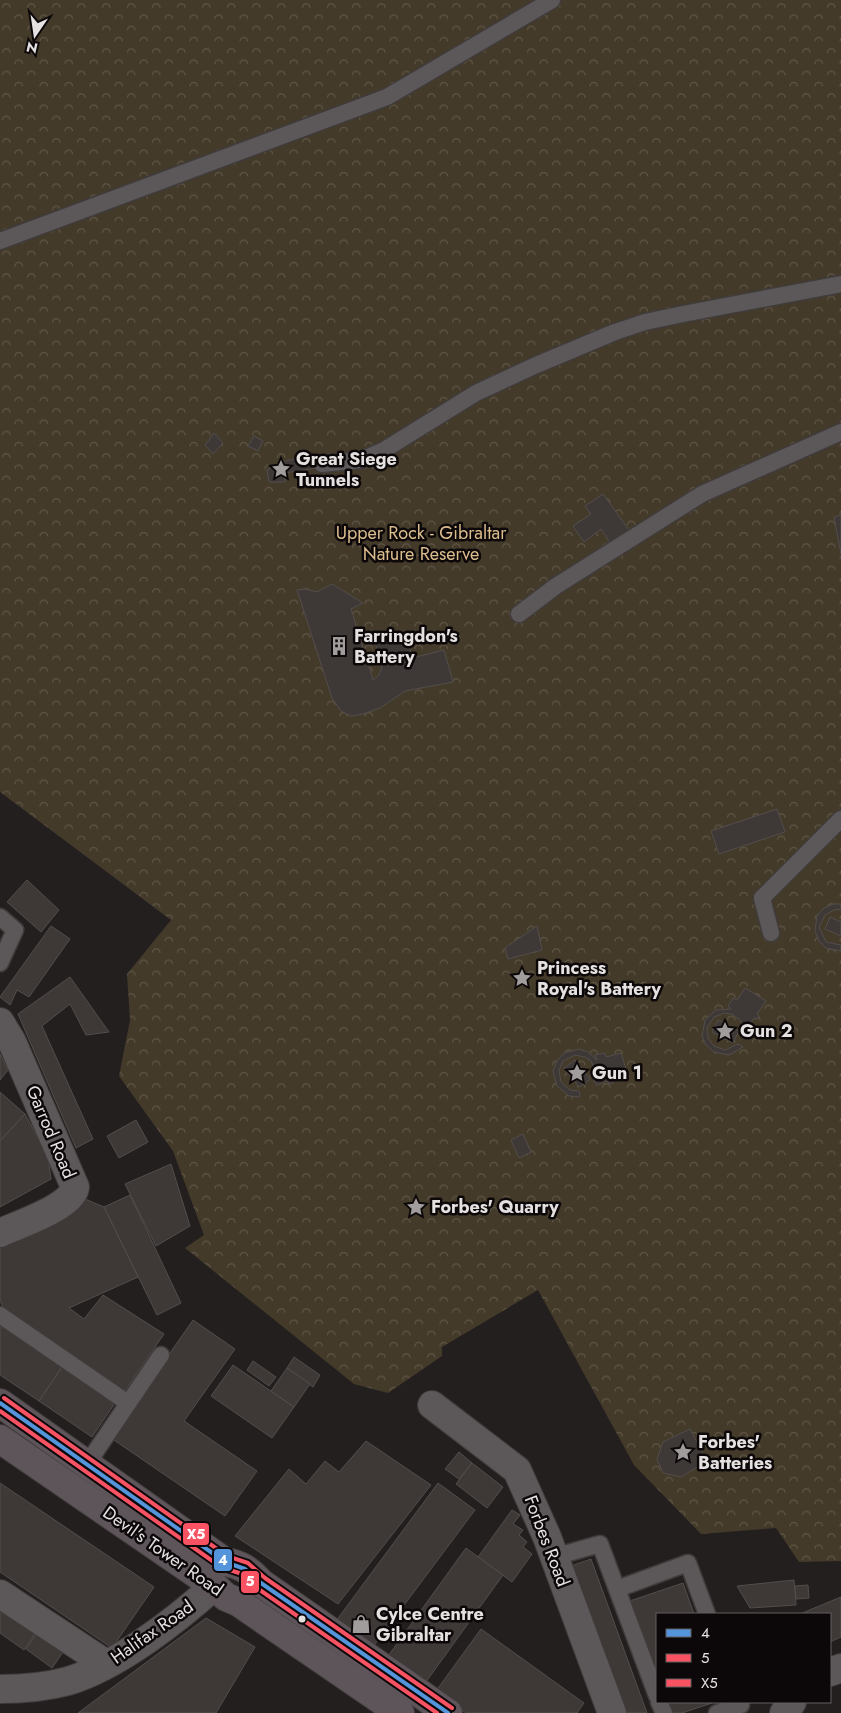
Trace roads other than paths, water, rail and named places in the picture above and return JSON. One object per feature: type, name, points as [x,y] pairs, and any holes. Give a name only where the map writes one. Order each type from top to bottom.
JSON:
[{"type":"main road","name":"Devil's Tower Road","points":[[0,1403],[87,1464],[219,1574],[226,1596],[238,1602],[400,1713]]},
{"type":"main road","name":"Devil's Tower Road","points":[[0,1439],[219,1574]]},
{"type":"main road","name":"Devil's Tower Road","points":[[219,1574],[237,1564],[249,1571],[261,1583],[448,1713]]},
{"type":"main road","points":[[238,1602],[254,1603],[261,1599],[261,1583]]},
{"type":"street","name":"Garrod Road","points":[[0,1022],[12,1042],[75,1187],[73,1195],[67,1202],[0,1233]]},
{"type":"street","name":"Forbes Road","points":[[432,1405],[517,1470],[534,1504],[612,1713]]},
{"type":"street","name":"Halifax Road","points":[[0,1689],[27,1689],[69,1681],[106,1664],[129,1651],[199,1600],[219,1574]]},
{"type":"street","points":[[0,1594],[106,1664]]},
{"type":"lane","points":[[0,241],[387,97],[552,0]]},
{"type":"lane","points":[[322,464],[361,460],[384,450],[476,394],[534,366],[615,332],[645,322],[692,312],[841,284]]},
{"type":"lane","points":[[519,614],[556,586],[702,494],[841,432]]},
{"type":"lane","points":[[771,933],[762,898],[841,819]]},
{"type":"lane","points":[[0,916],[15,930],[0,963]]},
{"type":"lane","points":[[0,1315],[128,1403]]},
{"type":"lane","points":[[87,1464],[160,1355]]},
{"type":"lane","points":[[554,1557],[600,1544],[656,1693]]},
{"type":"lane","points":[[617,1589],[688,1563],[707,1613]]},
{"type":"lane","points":[[717,1713],[741,1705],[740,1703]]},
{"type":"place","name":"Great Siege Tunnels","points":[[281,469]]},
{"type":"place","name":"Farringdon's Battery","points":[[339,646]]},
{"type":"place","name":"Princess Royal's Battery","points":[[522,978]]},
{"type":"place","name":"Gun 2","points":[[725,1031]]},
{"type":"place","name":"Gun 1","points":[[577,1073]]},
{"type":"place","name":"Forbes' Quarry","points":[[416,1207]]},
{"type":"place","name":"Forbes' Batteries","points":[[683,1452]]},
{"type":"place","name":"Cylce Centre Gibraltar","points":[[361,1624]]},
{"type":"park label","name":"Upper Rock - Gibraltar Nature Reserve","points":[[421,543]]}]
